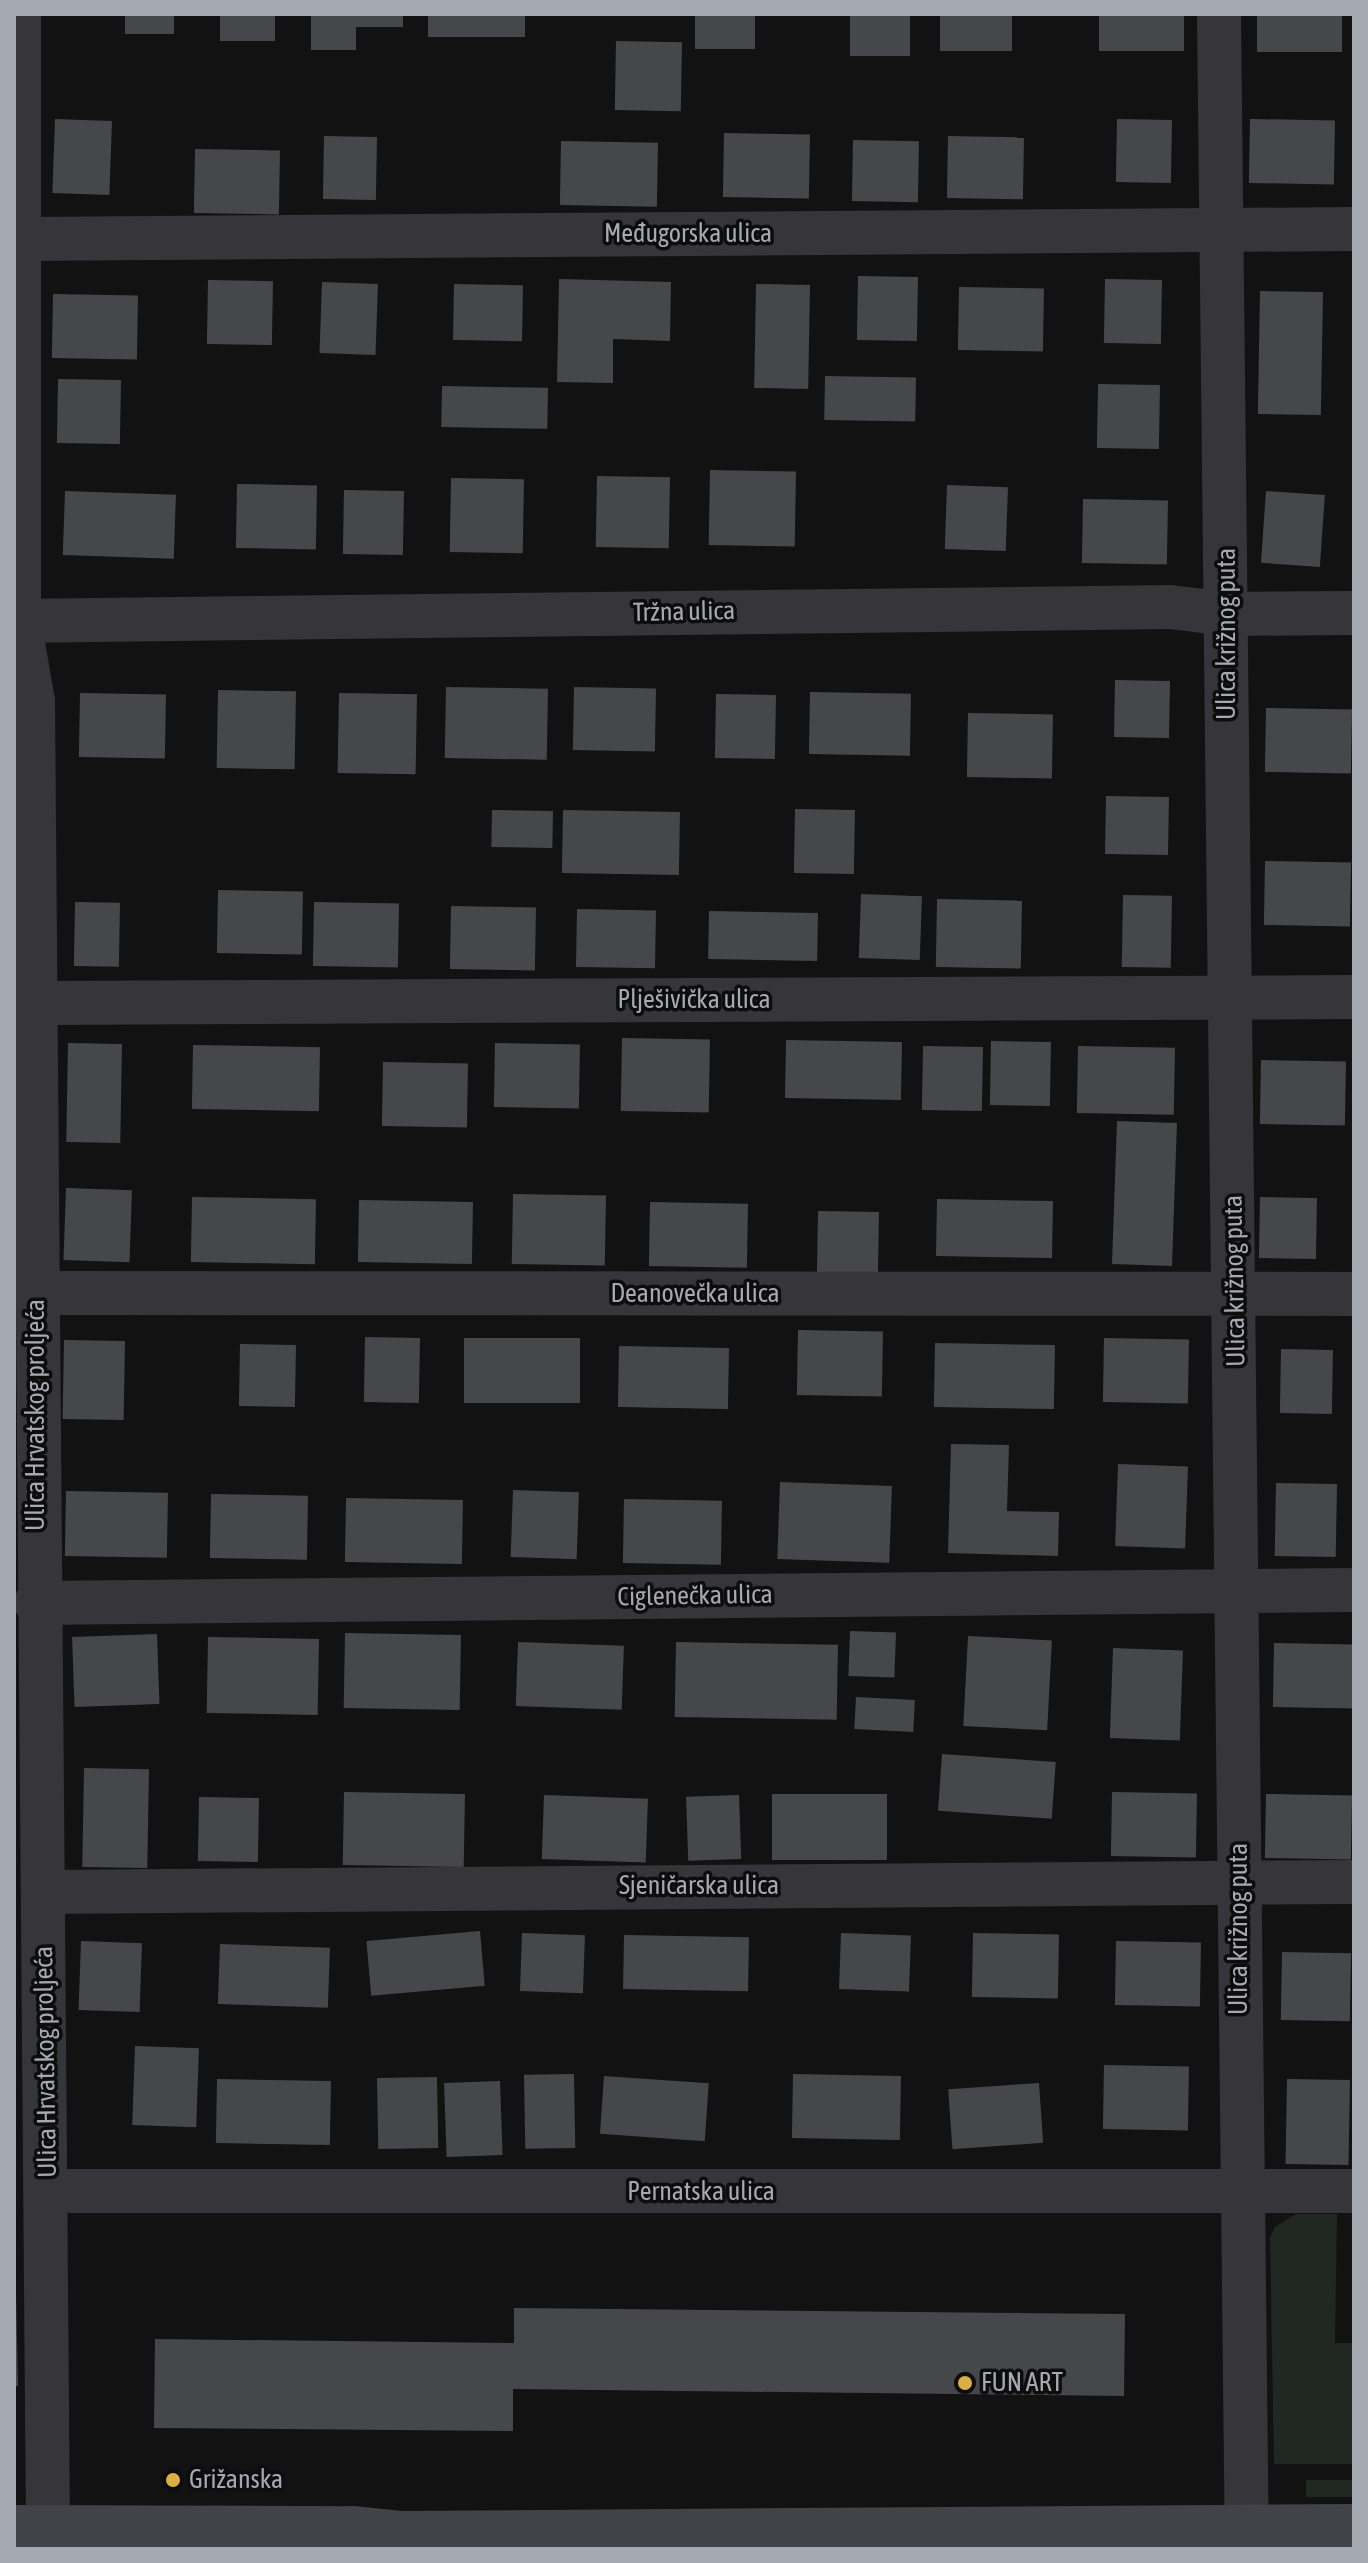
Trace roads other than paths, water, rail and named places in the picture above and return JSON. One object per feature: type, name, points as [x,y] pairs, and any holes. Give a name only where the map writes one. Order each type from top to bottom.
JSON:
[{"type":"street","name":"Ulica Hrvatskog proljeća","points":[[19,14],[22,239],[16,621],[33,701],[36,1603],[44,1892],[47,2191],[31,2528]]},
{"type":"street","name":"Ulica križnog puta","points":[[1219,14],[1224,230],[1241,2192],[1247,2538]]},
{"type":"street","name":"Međugorska ulica","points":[[22,239],[1354,229]]},
{"type":"street","name":"Tržna ulica","points":[[16,621],[1154,607],[1227,614],[1354,613]]},
{"type":"street","name":"Plješivička ulica","points":[[35,1003],[1354,997]]},
{"type":"street","name":"Deanovečka ulica","points":[[36,1293],[1354,1294]]},
{"type":"street","name":"Ciglenečka ulica","points":[[36,1603],[1354,1590]]},
{"type":"street","name":"Sjeničarska ulica","points":[[44,1892],[1354,1882]]},
{"type":"street","name":"Pernatska ulica","points":[[47,2191],[1354,2191]]},
{"type":"street","points":[[31,2528],[352,2528],[400,2541],[1247,2538],[1354,2526]]},
{"type":"place","name":"FUN ART","points":[[965,2383]]},
{"type":"place","name":"Grižanska","points":[[173,2480]]}]
